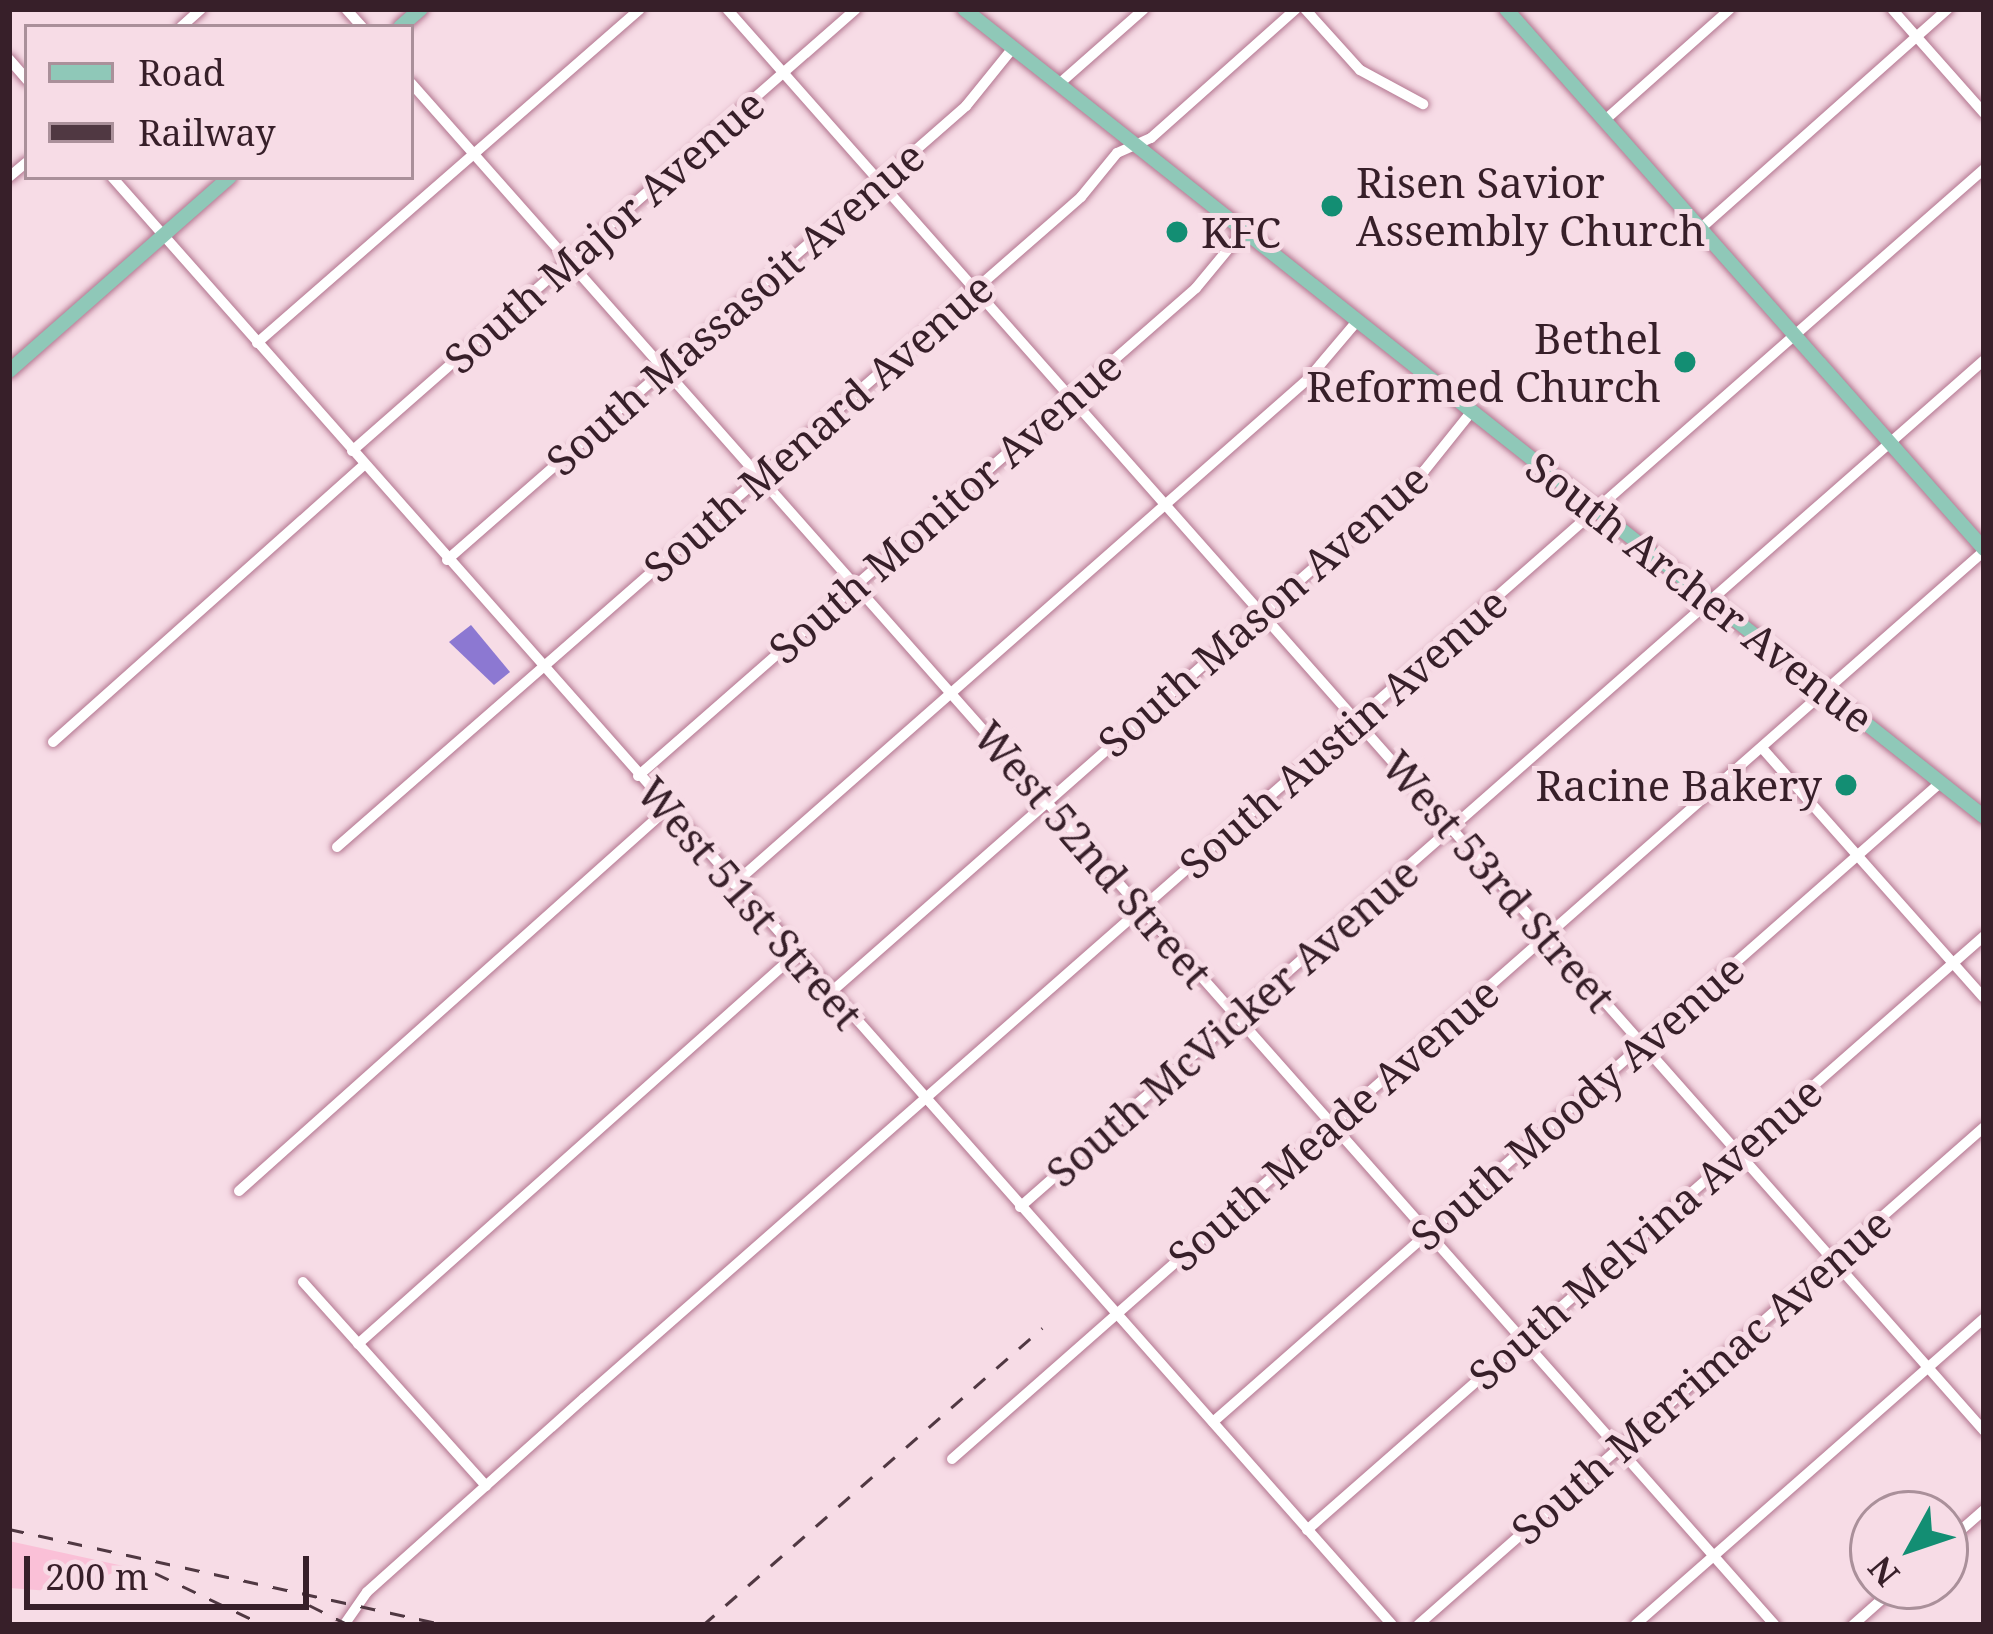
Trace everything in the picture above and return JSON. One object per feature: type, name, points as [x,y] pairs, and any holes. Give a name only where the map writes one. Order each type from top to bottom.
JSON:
[{"type":"main road","name":"South Archer Avenue","points":[[964,9],[1984,817]]},
{"type":"main road","points":[[1509,10],[1984,550]]},
{"type":"main road","points":[[9,371],[227,180]]},
{"type":"street","points":[[257,344],[640,9]]},
{"type":"street","name":"West 53rd Street","points":[[727,9],[1984,1431]]},
{"type":"street","name":"South Major Avenue","points":[[352,451],[856,9]]},
{"type":"street","points":[[1059,84],[1144,9]]},
{"type":"street","points":[[1301,9],[1360,70],[1423,104]]},
{"type":"street","name":"South Menard Avenue","points":[[337,847],[1081,197],[1117,153],[1136,145],[1301,9]]},
{"type":"street","points":[[1605,121],[1730,9]]},
{"type":"street","points":[[1892,9],[1984,113]]},
{"type":"street","points":[[1700,229],[1948,9]]},
{"type":"street","name":"South Massasoit Avenue","points":[[447,560],[966,106],[1013,48]]},
{"type":"street","name":"West 52nd Street","points":[[414,86],[1775,1625]]},
{"type":"street","name":"South Austin Avenue","points":[[344,1625],[367,1592],[486,1486],[1984,169]]},
{"type":"street","name":"West 51st Street","points":[[115,180],[1391,1625]]},
{"type":"street","name":"South Monitor Avenue","points":[[638,776],[1196,288],[1244,230]]},
{"type":"street","points":[[734,884],[1308,380],[1358,320]]},
{"type":"street","name":"South McVicker Avenue","points":[[1020,1208],[1984,360]]},
{"type":"street","name":"South Mason Avenue","points":[[830,993],[1424,471],[1472,411]]},
{"type":"street","points":[[53,742],[364,465]]},
{"type":"street","name":"South Meade Avenue","points":[[952,1459],[1984,550]]},
{"type":"street","points":[[1762,748],[1984,998]]},
{"type":"street","name":"South Moody Avenue","points":[[1213,1422],[1941,782]]},
{"type":"street","points":[[239,1191],[668,809]]},
{"type":"street","name":"South Melvina Avenue","points":[[1307,1530],[1984,936]]},
{"type":"street","points":[[358,1344],[796,954]]},
{"type":"street","name":"South Merrimac Avenue","points":[[1418,1625],[1984,1127]]},
{"type":"street","points":[[303,1282],[486,1486]]},
{"type":"street","points":[[1635,1625],[1984,1318]]},
{"type":"shaded area","points":[[471,625],[510,672],[494,685],[449,642]]},
{"type":"shaded area","points":[[9,1541],[128,1567],[64,1592],[9,1588]]},
{"type":"railway","points":[[703,1625],[1042,1328]]},
{"type":"railway","points":[[9,1529],[444,1625]]},
{"type":"railway","points":[[155,1573],[264,1625]]},
{"type":"railway","points":[[309,1605],[349,1625]]},
{"type":"place","name":"Risen Savior Assembly Church","points":[[1332,206]]},
{"type":"place","name":"KFC","points":[[1177,232]]},
{"type":"place","name":"Bethel Reformed Church","points":[[1685,362]]},
{"type":"place","name":"Racine Bakery","points":[[1846,785]]}]
